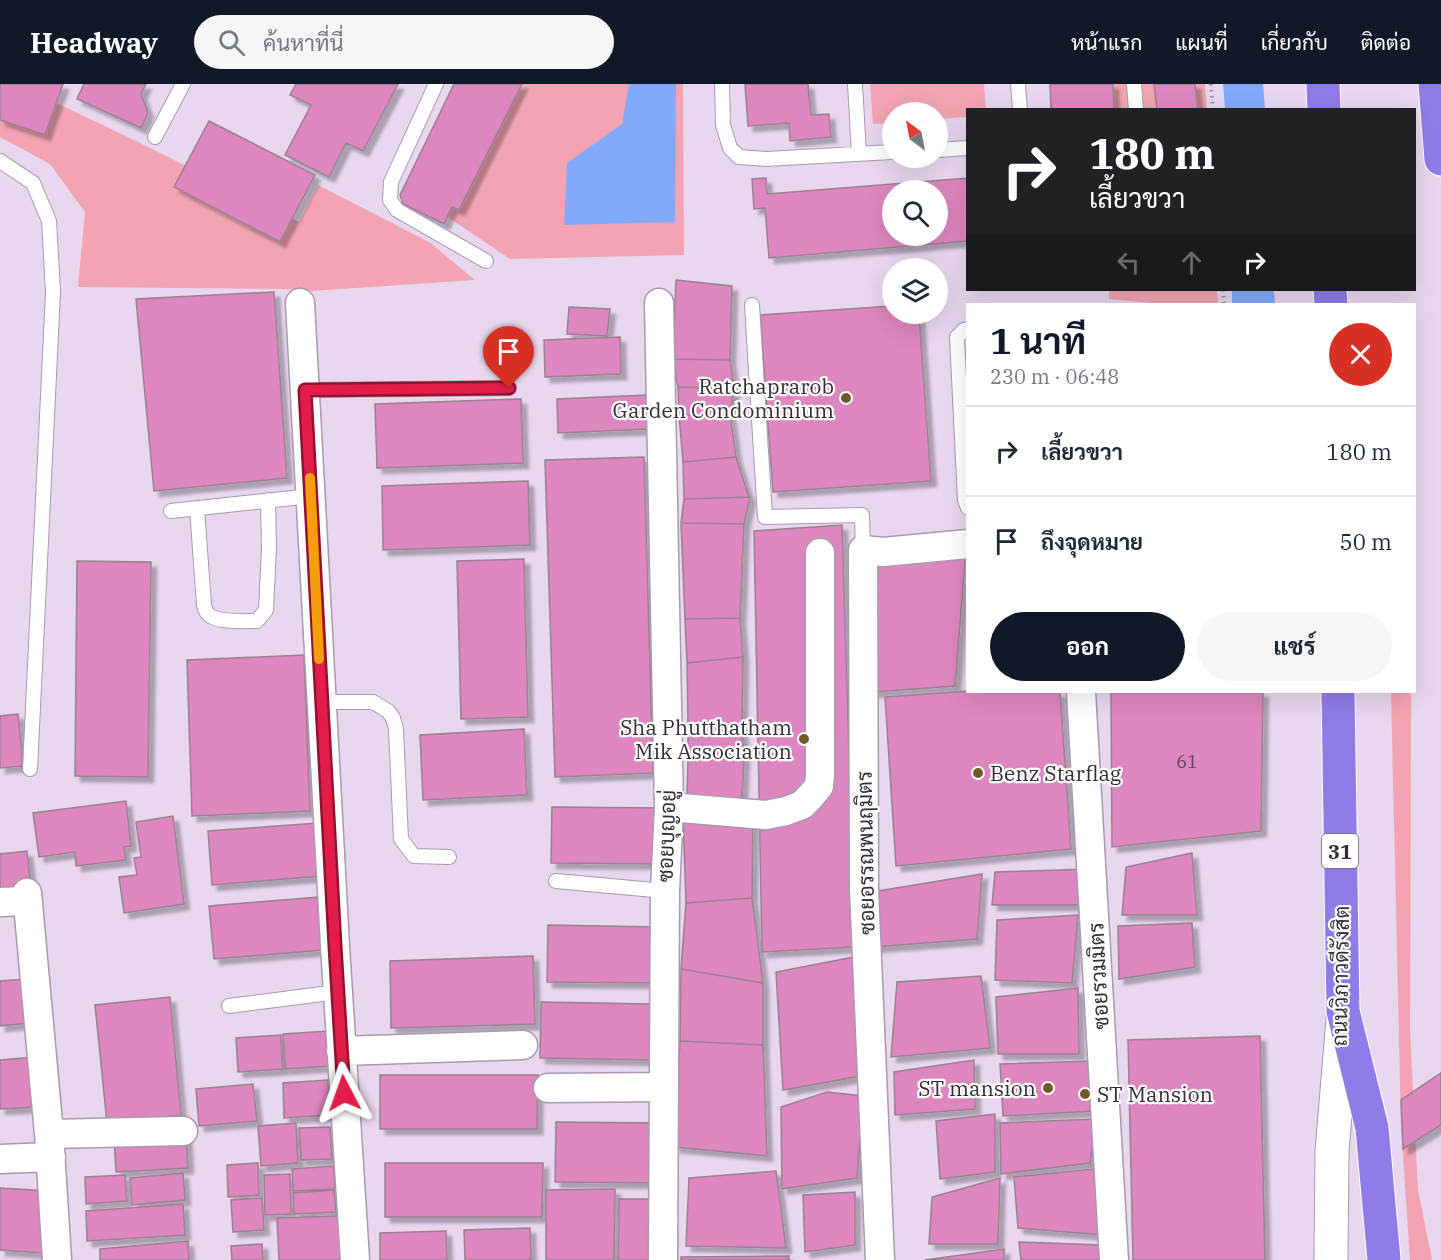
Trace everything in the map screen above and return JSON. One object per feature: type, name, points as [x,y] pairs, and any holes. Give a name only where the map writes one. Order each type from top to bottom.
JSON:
[{"type":"highway","points":[[1323,84],[1324,108]]},
{"type":"highway","points":[[1435,84],[1441,159]]},
{"type":"highway","name":"ถนนวิภาวดีรังสิต","points":[[1338,693],[1343,1011]]},
{"type":"highway","points":[[1343,1011],[1372,1128],[1384,1260]]},
{"type":"main road","name":"ถนนวิภาวดีรังสิต","points":[[1331,1260],[1332,1151],[1343,1011]]},
{"type":"street","points":[[300,303],[341,1051],[355,1260]]},
{"type":"street","name":"ซอยบุญอยู่","points":[[659,303],[669,807],[665,891],[663,1260]]},
{"type":"street","points":[[863,550],[883,552],[966,544]]},
{"type":"street","name":"ซอยอรรณพนฤมิตร","points":[[863,550],[864,888],[880,1260]]},
{"type":"street","points":[[669,807],[766,815],[802,805],[819,786],[820,553]]},
{"type":"street","name":"ซอยรวมมิตร","points":[[1081,693],[1114,1260]]},
{"type":"street","points":[[18,899],[50,1145],[57,1260]]},
{"type":"street","points":[[341,1051],[523,1045]]},
{"type":"street","points":[[548,1088],[664,1087]]},
{"type":"street","points":[[0,1159],[50,1145],[183,1131]]},
{"type":"lane","points":[[155,137],[183,84]]},
{"type":"lane","points":[[436,84],[391,182],[390,200],[397,210],[486,261]]},
{"type":"lane","points":[[722,84],[723,125],[730,148],[740,157],[766,159],[882,153]]},
{"type":"lane","points":[[855,84],[859,154]]},
{"type":"lane","points":[[1018,84],[1020,108]]},
{"type":"lane","points":[[1134,84],[1136,108]]},
{"type":"lane","points":[[948,149],[966,148]]},
{"type":"lane","points":[[0,160],[33,183],[49,221],[53,292],[30,769]]},
{"type":"lane","points":[[752,305],[765,517],[862,515],[863,550]]},
{"type":"lane","points":[[966,330],[957,337],[966,503]]},
{"type":"lane","points":[[305,390],[509,388]]},
{"type":"lane","points":[[171,512],[311,496]]},
{"type":"lane","points":[[198,508],[204,605],[207,614],[219,620],[257,621],[266,610],[269,548],[268,500]]},
{"type":"lane","points":[[322,702],[373,702],[388,711],[396,729],[401,838],[414,856],[449,857]]},
{"type":"lane","points":[[556,881],[665,891]]},
{"type":"lane","points":[[229,1006],[338,992]]},
{"type":"path","points":[[1211,84],[1213,108]]},
{"type":"shaded area","points":[[0,84],[16,84],[299,222],[318,185],[429,242],[475,280],[311,291],[78,287],[85,212],[50,164],[0,137]]},
{"type":"shaded area","points":[[479,84],[683,84],[684,255],[510,259],[430,205]]},
{"type":"shaded area","points":[[870,84],[984,84],[986,108],[966,108],[966,117],[948,118],[948,102],[882,102],[882,124],[873,124]]},
{"type":"shaded area","points":[[1106,84],[1205,84],[1207,108],[1106,108]]},
{"type":"shaded area","points":[[1109,291],[1217,291],[1218,303],[1151,303],[1109,299]]},
{"type":"shaded area","points":[[1391,693],[1411,693],[1410,1031],[1418,1190],[1432,1260],[1410,1260],[1401,1125]]},
{"type":"water","points":[[629,84],[676,84],[675,222],[564,225],[567,163],[622,124]]},
{"type":"water","points":[[1223,84],[1263,84],[1265,108],[1225,108]]},
{"type":"water","points":[[1232,291],[1274,291],[1275,303],[1232,303]]},
{"type":"building","points":[[0,84],[63,84],[45,135],[0,120]]},
{"type":"building","points":[[84,84],[146,84],[141,94],[148,113],[141,128],[77,99]]},
{"type":"building","points":[[296,84],[398,84],[363,151],[346,143],[329,177],[285,155],[311,105],[290,95]]},
{"type":"building","points":[[454,84],[522,84],[459,210],[452,207],[444,224],[403,204],[400,195]]},
{"type":"building","points":[[745,84],[808,84],[811,115],[829,114],[831,137],[790,141],[789,123],[748,126]]},
{"type":"building","points":[[1050,84],[1113,84],[1114,108],[1051,108]]},
{"type":"building","points":[[1154,84],[1195,84],[1198,108],[1157,108]]},
{"type":"building","points":[[209,121],[315,175],[280,242],[174,187]]},
{"type":"building","points":[[766,178],[767,194],[882,185],[882,246],[909,246],[769,258],[765,208],[754,209],[752,179]]},
{"type":"building","points":[[966,178],[966,241],[948,243],[948,180],[943,180]]},
{"type":"building","points":[[676,280],[732,286],[730,360],[673,359]]},
{"type":"building","points":[[274,292],[287,478],[154,491],[136,299]]},
{"type":"building","points":[[569,307],[610,309],[607,336],[567,334]]},
{"type":"building","name":"Ratchaprarob Garden Condominium","points":[[882,307],[882,324],[920,324],[931,481],[773,492],[760,315]]},
{"type":"building","points":[[620,337],[621,374],[545,377],[544,340]]},
{"type":"building","points":[[673,359],[730,360],[734,389],[678,387]]},
{"type":"building","points":[[678,387],[734,389],[730,415],[679,415]]},
{"type":"building","points":[[647,395],[649,429],[558,433],[557,399]]},
{"type":"building","points":[[521,399],[523,463],[377,468],[375,404]]},
{"type":"building","points":[[679,415],[730,415],[736,457],[683,462]]},
{"type":"building","points":[[644,457],[653,773],[555,777],[545,460]]},
{"type":"building","points":[[736,457],[749,497],[684,499],[683,462]]},
{"type":"building","points":[[528,481],[530,545],[383,550],[382,486]]},
{"type":"building","points":[[750,497],[744,524],[681,523],[684,499]]},
{"type":"building","points":[[681,523],[744,524],[740,618],[685,619]]},
{"type":"building","name":"Sha Phutthatham Mik Association","points":[[842,525],[855,947],[762,952],[754,531]]},
{"type":"building","points":[[966,549],[955,686],[872,692],[870,565]]},
{"type":"building","points":[[524,559],[528,717],[461,719],[457,561]]},
{"type":"building","points":[[77,561],[151,562],[148,777],[75,776]]},
{"type":"building","points":[[740,618],[743,657],[687,663],[685,619]]},
{"type":"building","points":[[304,655],[310,811],[192,816],[187,660]]},
{"type":"building","points":[[743,657],[742,725],[688,724],[687,663]]},
{"type":"building","name":"Benz Starflag","points":[[966,691],[966,693],[1060,693],[1071,849],[896,866],[885,697]]},
{"type":"building","name":"Benz Starflag","points":[[1111,693],[1263,693],[1261,831],[1112,847]]},
{"type":"building","points":[[18,714],[23,766],[0,768],[0,716]]},
{"type":"building","points":[[688,724],[742,725],[744,760],[688,757]]},
{"type":"building","points":[[524,729],[527,795],[423,800],[420,735]]},
{"type":"building","points":[[688,757],[744,760],[742,799],[687,797]]},
{"type":"building","points":[[126,801],[131,846],[124,847],[126,860],[76,866],[75,852],[39,857],[33,813]]},
{"type":"building","points":[[552,807],[662,808],[661,864],[551,863]]},
{"type":"building","points":[[173,816],[184,904],[124,913],[119,877],[137,875],[134,858],[141,857],[136,822]]},
{"type":"building","points":[[683,816],[753,818],[752,898],[686,903]]},
{"type":"building","points":[[318,823],[322,876],[212,885],[208,831]]},
{"type":"building","points":[[27,851],[31,886],[0,890],[0,854]]},
{"type":"building","points":[[1192,853],[1197,915],[1122,915],[1126,867]]},
{"type":"building","points":[[1089,869],[1084,905],[992,905],[995,872]]},
{"type":"building","points":[[982,874],[977,939],[874,947],[872,892]]},
{"type":"building","points":[[319,897],[323,950],[214,959],[209,906]]},
{"type":"building","points":[[752,898],[763,983],[681,969],[686,903]]},
{"type":"building","points":[[1078,915],[1072,983],[995,980],[997,920]]},
{"type":"building","points":[[1192,923],[1195,967],[1119,979],[1118,926]]},
{"type":"building","points":[[548,925],[658,927],[656,983],[547,982]]},
{"type":"building","points":[[533,956],[535,1024],[391,1028],[390,961]]},
{"type":"building","points":[[859,956],[861,1076],[783,1090],[776,972]]},
{"type":"building","points":[[681,969],[763,983],[763,1045],[680,1041]]},
{"type":"building","points":[[981,976],[990,1048],[891,1057],[897,982]]},
{"type":"building","points":[[26,979],[30,1023],[0,1026],[0,981]]},
{"type":"building","points":[[1078,988],[1079,1054],[998,1054],[996,997]]},
{"type":"building","points":[[170,997],[181,1115],[107,1123],[95,1005]]},
{"type":"building","points":[[541,1002],[651,1004],[650,1060],[540,1058]]},
{"type":"building","points":[[328,1031],[330,1066],[285,1069],[283,1034]]},
{"type":"building","points":[[281,1035],[283,1069],[238,1072],[236,1038]]},
{"type":"building","points":[[1260,1036],[1265,1260],[1133,1260],[1128,1040]]},
{"type":"building","points":[[680,1041],[763,1045],[767,1156],[674,1147]]},
{"type":"building","points":[[35,1057],[38,1107],[0,1109],[0,1060]]},
{"type":"building","points":[[974,1060],[975,1109],[895,1115],[894,1072]]},
{"type":"building","name":"ST mansion","points":[[1095,1061],[1094,1111],[1003,1116],[1000,1064]]},
{"type":"building","points":[[1441,1073],[1441,1125],[1403,1149],[1401,1100]]},
{"type":"building","points":[[380,1075],[538,1075],[537,1129],[380,1129]]},
{"type":"building","points":[[328,1080],[330,1115],[284,1118],[283,1083]]},
{"type":"building","points":[[253,1084],[257,1121],[199,1126],[196,1089]]},
{"type":"building","points":[[827,1092],[863,1096],[857,1178],[782,1189],[781,1107]]},
{"type":"building","points":[[995,1114],[995,1172],[940,1179],[936,1121]]},
{"type":"building","points":[[1096,1119],[1090,1163],[1001,1174],[1000,1123]]},
{"type":"building","points":[[556,1122],[657,1123],[656,1183],[555,1182]]},
{"type":"building","points":[[296,1123],[298,1163],[261,1166],[258,1126]]},
{"type":"building","points":[[330,1127],[332,1159],[301,1160],[299,1128]]},
{"type":"building","points":[[186,1134],[188,1168],[116,1172],[114,1138]]},
{"type":"building","points":[[258,1163],[259,1195],[228,1197],[227,1165]]},
{"type":"building","points":[[385,1163],[543,1163],[542,1217],[385,1217]]},
{"type":"building","points":[[334,1166],[335,1189],[293,1191],[292,1169]]},
{"type":"building","name":"ST Mansion","points":[[1105,1168],[1103,1235],[1018,1228],[1014,1177]]},
{"type":"building","points":[[776,1171],[786,1248],[686,1246],[689,1178]]},
{"type":"building","points":[[183,1173],[185,1200],[132,1205],[130,1178]]},
{"type":"building","points":[[290,1174],[291,1214],[265,1215],[264,1175]]},
{"type":"building","points":[[125,1175],[127,1201],[86,1204],[85,1177]]},
{"type":"building","points":[[1000,1178],[998,1244],[929,1244],[932,1197]]},
{"type":"building","points":[[0,1188],[49,1191],[44,1253],[0,1250]]},
{"type":"building","points":[[615,1189],[614,1260],[546,1260],[546,1190]]},
{"type":"building","points":[[334,1190],[336,1212],[294,1214],[293,1193]]},
{"type":"building","points":[[855,1192],[855,1245],[805,1252],[803,1195]]},
{"type":"building","points":[[262,1198],[264,1230],[233,1232],[231,1200]]},
{"type":"building","points":[[619,1199],[655,1199],[654,1260],[618,1260]]},
{"type":"building","points":[[183,1204],[185,1235],[87,1241],[86,1211]]},
{"type":"building","points":[[339,1216],[340,1260],[279,1260],[277,1218]]},
{"type":"building","points":[[530,1228],[531,1260],[465,1260],[464,1230]]},
{"type":"building","points":[[446,1231],[447,1260],[380,1260],[380,1233]]},
{"type":"building","points":[[188,1241],[189,1260],[100,1260],[100,1249]]},
{"type":"building","points":[[1019,1242],[1103,1245],[1101,1260],[1021,1260]]},
{"type":"building","points":[[262,1244],[263,1260],[232,1260],[231,1246]]},
{"type":"building","points":[[1004,1249],[1004,1260],[925,1260]]},
{"type":"building","points":[[789,1256],[789,1260],[681,1260],[681,1257]]},
{"type":"slow traffic","points":[[310,478],[319,659]]},
{"type":"place","name":"Ratchaprarob Garden Condominium","points":[[846,398]]},
{"type":"place","name":"Sha Phutthatham Mik Association","points":[[804,739]]},
{"type":"place","name":"Benz Starflag","points":[[978,773]]},
{"type":"place","name":"ST mansion","points":[[1048,1088]]},
{"type":"place","name":"ST Mansion","points":[[1085,1094]]},
{"type":"route","points":[[344,1093],[305,390],[509,388]]}]
